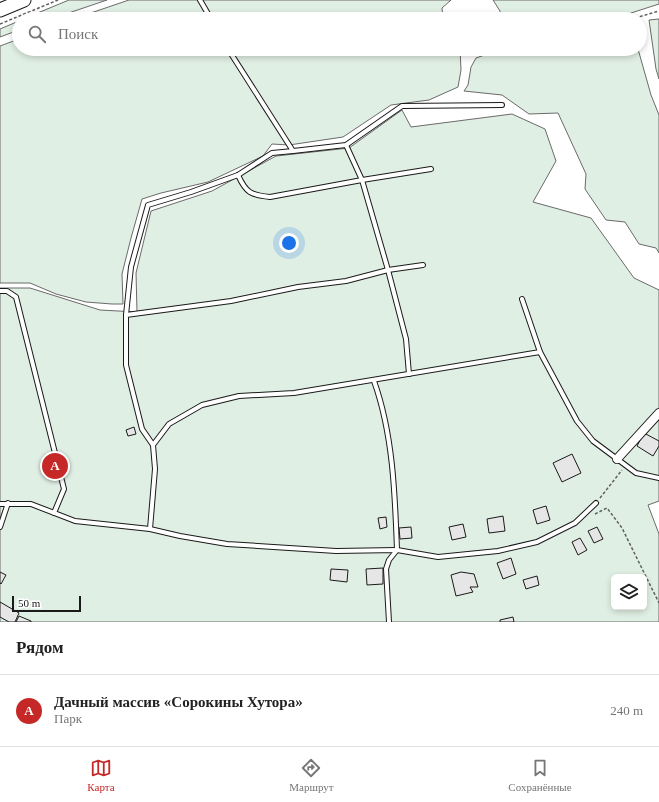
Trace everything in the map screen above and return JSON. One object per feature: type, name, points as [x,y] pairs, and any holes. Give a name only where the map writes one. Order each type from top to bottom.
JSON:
[{"type":"main road","points":[[0,10],[24,0]]},
{"type":"street","points":[[617,459],[659,413]]},
{"type":"lane","points":[[200,0],[207,12]]},
{"type":"lane","points":[[232,56],[293,151]]},
{"type":"lane","points":[[150,529],[155,469],[153,445],[142,429],[126,365],[126,315],[132,268],[148,205],[238,175],[272,153],[346,145],[402,106],[502,105]]},
{"type":"lane","points":[[346,145],[362,180],[388,270],[406,339],[409,374]]},
{"type":"lane","points":[[238,175],[244,188],[256,195],[270,197],[431,169]]},
{"type":"lane","points":[[126,315],[231,301],[298,287],[346,281],[388,270],[423,265]]},
{"type":"lane","points":[[0,291],[7,291],[16,297],[64,489],[54,513]]},
{"type":"lane","points":[[522,299],[540,352],[577,421],[593,441],[636,473],[659,478]]},
{"type":"lane","points":[[153,445],[169,424],[202,406],[238,396],[294,393],[374,381],[540,352]]},
{"type":"lane","points":[[374,381],[382,401],[390,452],[395,510],[397,550],[389,560],[386,569],[389,622]]},
{"type":"lane","points":[[0,527],[8,503]]},
{"type":"lane","points":[[0,504],[31,504],[75,521],[150,529],[227,544],[336,551],[397,550],[438,557],[498,551],[537,542],[575,523],[596,503]]},
{"type":"path","points":[[29,12],[58,0]]},
{"type":"path","points":[[647,14],[659,11]]},
{"type":"path","points":[[0,24],[12,19]]},
{"type":"path","points":[[596,503],[626,465]]},
{"type":"path","points":[[594,514],[607,508],[622,528],[659,603]]},
{"type":"green space","points":[[69,0],[107,0],[72,12],[40,12]]},
{"type":"green space","points":[[129,0],[451,0],[442,8],[442,12],[94,12]]},
{"type":"green space","points":[[493,0],[659,0],[659,4],[634,12],[500,11]]},
{"type":"green space","points":[[659,19],[659,79],[656,69],[649,20]]},
{"type":"green space","points":[[12,24],[12,33],[0,37],[0,29]]},
{"type":"green space","points":[[12,42],[12,56],[460,56],[461,70],[458,87],[429,100],[391,105],[343,137],[289,145],[272,144],[263,156],[208,182],[142,199],[122,274],[123,304],[112,304],[86,302],[56,294],[30,283],[0,283],[0,46]]},
{"type":"green space","points":[[482,56],[640,56],[651,95],[659,115],[659,253],[656,248],[639,244],[625,222],[606,220],[585,189],[586,174],[558,113],[529,114],[502,95],[464,91],[468,85],[471,67],[476,58]]},
{"type":"green space","points":[[402,110],[411,127],[512,114],[545,129],[556,161],[533,202],[591,218],[634,278],[659,290],[659,501],[648,505],[659,534],[659,622],[0,622],[0,288],[30,288],[100,310],[137,312],[136,273],[151,211],[212,191],[276,156],[349,148]]},
{"type":"building","points":[[134,427],[136,434],[128,436],[126,430]]},
{"type":"building","points":[[644,433],[659,441],[659,446],[653,456],[637,446]]},
{"type":"building","points":[[572,454],[581,473],[562,482],[553,463]]},
{"type":"building","points":[[546,506],[550,520],[537,524],[533,510]]},
{"type":"building","points":[[503,516],[505,531],[489,533],[487,519]]},
{"type":"building","points":[[386,517],[387,527],[380,529],[378,518]]},
{"type":"building","points":[[463,524],[466,537],[452,540],[449,527]]},
{"type":"building","points":[[411,527],[412,538],[400,539],[399,528]]},
{"type":"building","points":[[597,527],[603,539],[594,543],[588,531]]},
{"type":"building","points":[[580,538],[587,550],[578,555],[572,542]]},
{"type":"building","points":[[511,558],[516,574],[503,579],[497,563]]},
{"type":"building","points":[[383,568],[383,584],[367,585],[366,569]]},
{"type":"building","points":[[331,569],[348,570],[347,582],[330,580]]},
{"type":"building","points":[[0,572],[6,575],[1,584],[0,583]]},
{"type":"building","points":[[461,572],[474,574],[478,587],[470,587],[473,592],[456,596],[451,575]]},
{"type":"building","points":[[537,576],[539,585],[526,589],[523,580]]},
{"type":"building","points":[[0,602],[19,613],[15,622],[9,622],[0,617]]},
{"type":"building","points":[[19,616],[31,621],[31,622],[16,622]]},
{"type":"building","points":[[513,617],[514,622],[500,622],[500,620]]},
{"type":"place","name":"Дачный массив «Сорокины Хутора»","points":[[55,466]]}]
